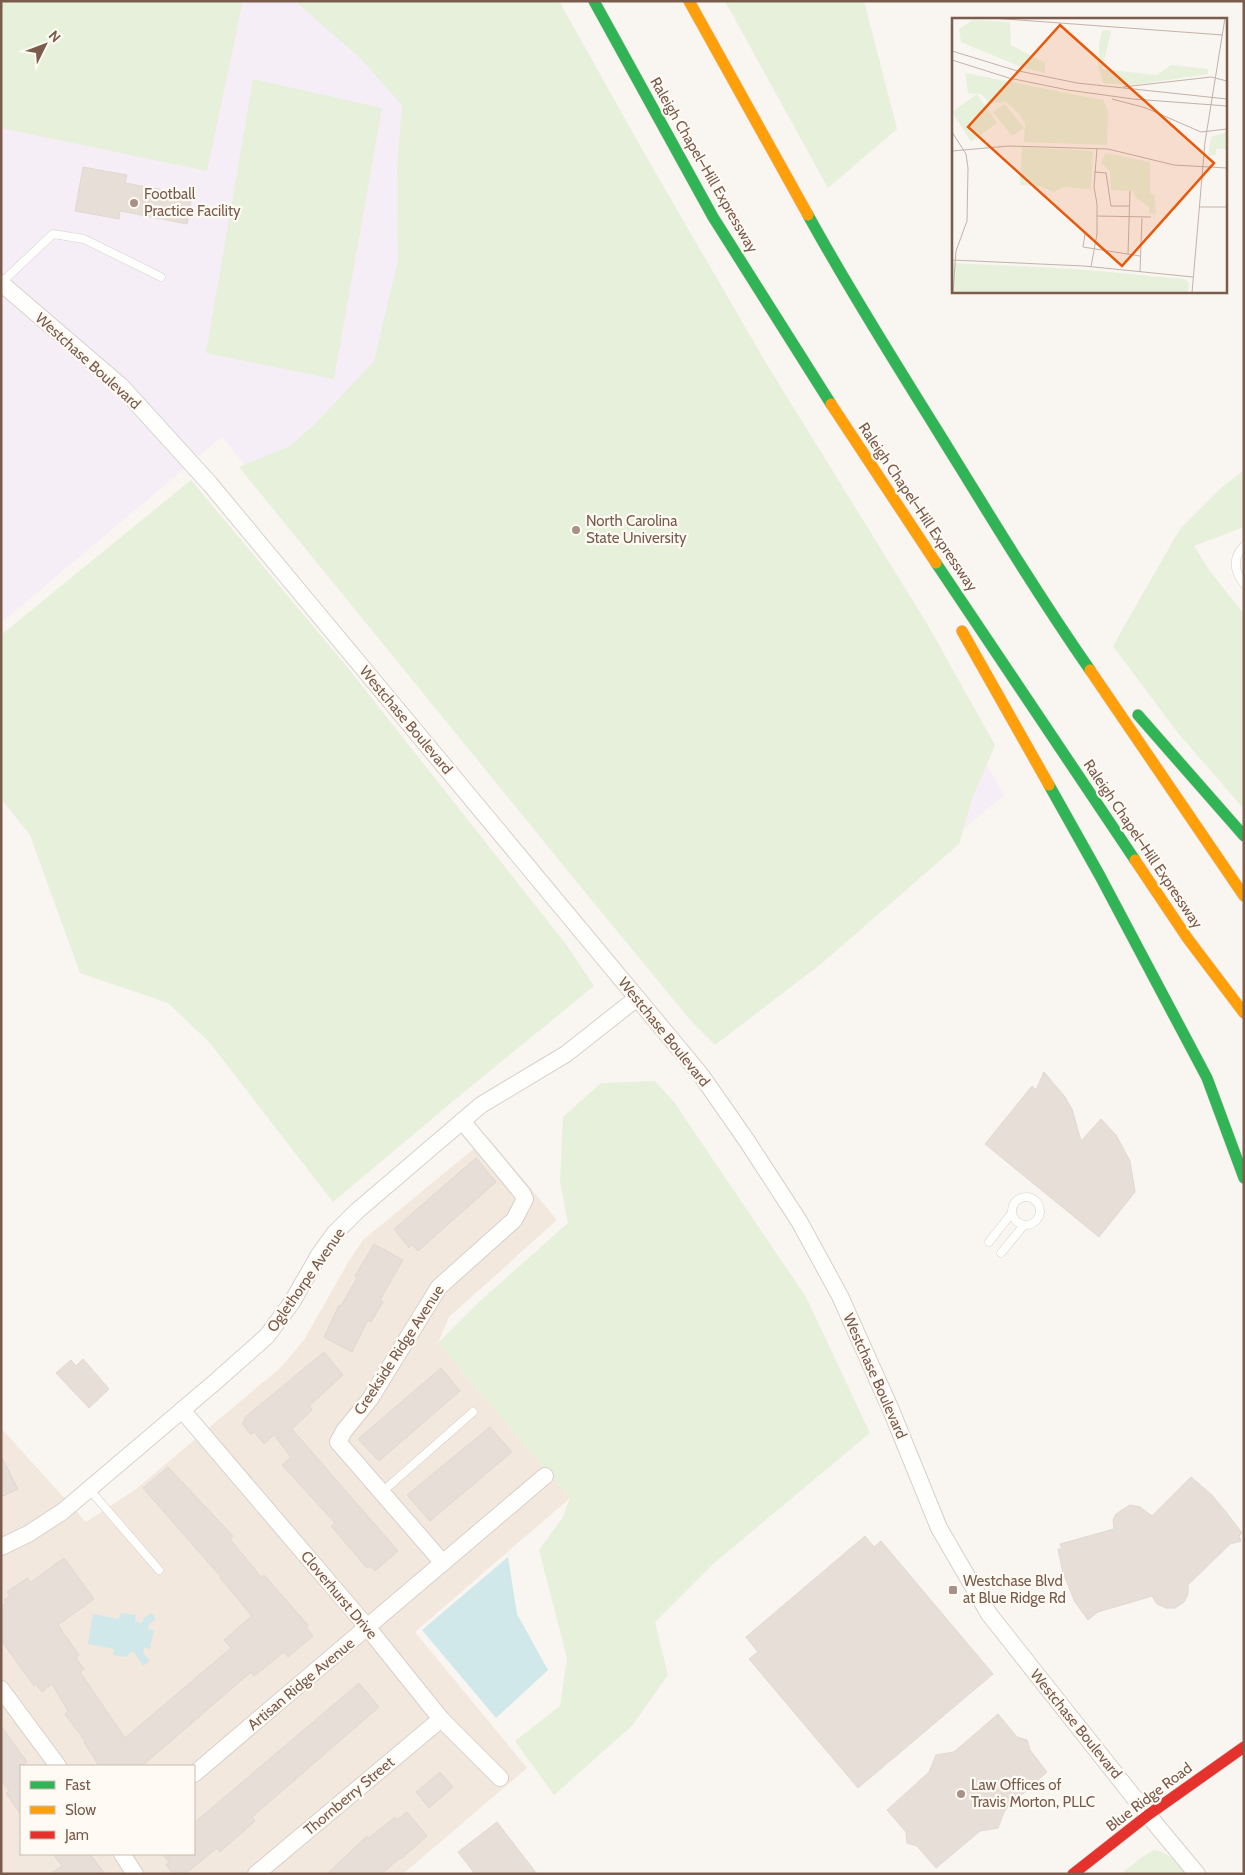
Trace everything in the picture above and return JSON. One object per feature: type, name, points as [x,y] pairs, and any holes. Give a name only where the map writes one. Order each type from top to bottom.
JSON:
[{"type":"main road","name":"Raleigh Chapel–Hill Expressway","points":[[594,1],[713,216],[858,446],[1188,939],[1244,1013]]},
{"type":"main road","points":[[689,1],[839,271],[1052,615],[1244,896]]},
{"type":"main road","points":[[858,446],[931,575]]},
{"type":"main road","points":[[1052,615],[1117,690]]},
{"type":"main road","points":[[955,618],[1100,876],[1207,1078],[1244,1178]]},
{"type":"main road","points":[[1130,705],[1244,836]]},
{"type":"main road","name":"Blue Ridge Road","points":[[1073,1874],[1148,1815],[1244,1747]]},
{"type":"street","name":"Westchase Boulevard","points":[[1,283],[120,386],[210,484],[701,1075],[799,1221],[840,1296],[891,1410],[939,1528],[989,1614],[1197,1874]]},
{"type":"street","name":"Oglethorpe Avenue","points":[[1,1547],[44,1525],[89,1489],[267,1336],[292,1302],[315,1260],[334,1234],[357,1211],[481,1105],[566,1054],[637,998]]},
{"type":"street","name":"Creekside Ridge Avenue","points":[[443,1562],[338,1442],[340,1436],[370,1399],[439,1287],[514,1220],[526,1199],[462,1121]]},
{"type":"street","name":"Cloverhurst Drive","points":[[182,1410],[368,1628],[441,1719],[500,1778]]},
{"type":"street","name":"Artisan Ridge Avenue","points":[[195,1773],[545,1476]]},
{"type":"street","points":[[1,1689],[57,1765]]},
{"type":"street","name":"Thornberry Street","points":[[256,1874],[441,1719]]},
{"type":"street","points":[[123,1855],[135,1874]]},
{"type":"lane","points":[[1,283],[53,234],[84,239],[162,277]]},
{"type":"lane","points":[[1244,546],[1235,560],[1235,569],[1244,584]]},
{"type":"lane","points":[[989,1242],[1011,1214],[1013,1204],[1019,1198],[1028,1197],[1036,1202],[1040,1210],[1037,1219],[1030,1225],[1016,1222],[1011,1214]]},
{"type":"lane","points":[[1001,1253],[1024,1225]]},
{"type":"lane","points":[[382,1492],[473,1412]]},
{"type":"lane","points":[[89,1489],[159,1570]]},
{"type":"shaded area","name":"North Carolina State University","points":[[1,1],[552,1],[1004,795],[715,1038],[222,437],[1,623]]},
{"type":"shaded area","points":[[488,1137],[557,1220],[449,1317],[438,1343],[570,1498],[415,1632],[527,1768],[403,1874],[1,1874],[1,1428],[86,1522],[136,1489],[280,1368],[304,1340],[363,1240]]},
{"type":"green space","points":[[1,1],[243,1],[207,171],[1,128]]},
{"type":"green space","name":"North Carolina State University","points":[[295,1],[559,1],[647,158],[766,363],[926,622],[995,745],[972,799],[959,844],[821,964],[715,1045],[691,1021],[239,467],[290,446],[315,424],[374,361],[398,261],[397,166],[402,105],[360,58]]},
{"type":"green space","points":[[725,1],[864,1],[897,129],[828,188]]},
{"type":"green space","points":[[253,79],[382,108],[334,379],[206,353]]},
{"type":"green space","points":[[1244,470],[1244,527],[1194,546],[1209,570],[1244,614],[1244,809],[1178,733],[1113,646],[1180,529],[1220,489]]},
{"type":"green space","points":[[191,480],[348,668],[565,943],[594,986],[333,1202],[210,1043],[168,1003],[80,973],[30,835],[1,799],[1,635]]},
{"type":"green space","points":[[655,1081],[674,1102],[806,1297],[870,1433],[713,1564],[655,1622],[668,1675],[632,1726],[554,1795],[515,1741],[560,1706],[567,1658],[539,1550],[563,1517],[570,1498],[438,1343],[479,1302],[568,1223],[560,1182],[563,1117],[601,1083]]},
{"type":"green space","points":[[1154,1850],[1164,1853],[1187,1874],[1121,1874],[1142,1857]]},
{"type":"water","points":[[508,1557],[517,1614],[548,1670],[496,1718],[422,1630]]},
{"type":"water","points":[[120,1613],[136,1615],[135,1621],[141,1623],[144,1620],[143,1618],[152,1613],[156,1619],[149,1624],[148,1629],[154,1630],[150,1649],[144,1647],[143,1653],[150,1661],[143,1666],[134,1652],[130,1652],[127,1657],[113,1655],[114,1649],[88,1644],[93,1614],[119,1619]]},
{"type":"building","name":"Football Practice Facility","points":[[83,167],[127,175],[125,183],[192,195],[187,224],[120,211],[119,219],[75,211]]},
{"type":"building","points":[[1044,1072],[1065,1097],[1072,1109],[1081,1141],[1101,1119],[1116,1135],[1130,1161],[1135,1192],[1099,1237],[985,1144],[1032,1086],[1036,1090]]},
{"type":"building","points":[[476,1158],[496,1182],[418,1251],[411,1244],[409,1248],[394,1229]]},
{"type":"building","points":[[374,1244],[403,1260],[380,1300],[383,1302],[371,1322],[368,1320],[352,1352],[324,1337],[339,1305],[341,1306],[357,1278],[355,1276]]},
{"type":"building","points":[[324,1352],[343,1375],[309,1406],[312,1410],[292,1429],[398,1551],[375,1571],[370,1566],[367,1568],[331,1526],[335,1523],[282,1465],[291,1457],[274,1435],[264,1444],[254,1432],[251,1435],[242,1423],[245,1420],[244,1418]]},
{"type":"building","points":[[83,1359],[109,1389],[89,1408],[56,1373],[71,1360],[76,1366]]},
{"type":"building","points":[[441,1368],[460,1391],[379,1461],[358,1439]]},
{"type":"building","points":[[490,1427],[512,1452],[430,1521],[407,1495]]},
{"type":"building","points":[[1,1456],[18,1489],[1,1497]]},
{"type":"building","points":[[168,1467],[233,1536],[230,1539],[261,1577],[264,1575],[308,1625],[306,1627],[313,1636],[288,1657],[284,1652],[254,1676],[251,1672],[143,1765],[98,1765],[85,1741],[65,1714],[68,1711],[52,1684],[42,1692],[36,1684],[34,1686],[1,1640],[1,1607],[6,1603],[4,1600],[10,1596],[7,1592],[27,1578],[31,1582],[64,1558],[94,1599],[58,1625],[79,1655],[76,1658],[84,1669],[80,1672],[125,1738],[231,1648],[224,1640],[252,1616],[221,1577],[143,1488]]},
{"type":"building","points":[[1191,1477],[1212,1495],[1229,1516],[1242,1533],[1239,1536],[1241,1541],[1230,1544],[1188,1585],[1188,1594],[1184,1602],[1175,1608],[1166,1608],[1157,1604],[1152,1596],[1098,1612],[1088,1620],[1075,1602],[1063,1573],[1058,1549],[1062,1549],[1060,1544],[1114,1529],[1113,1520],[1116,1514],[1130,1505],[1140,1507],[1152,1516]]},
{"type":"building","points":[[865,1536],[874,1547],[881,1541],[993,1674],[858,1788],[749,1659],[758,1652],[746,1637]]},
{"type":"building","points":[[359,1683],[379,1707],[252,1817],[255,1821],[220,1852],[217,1848],[185,1874],[173,1874],[166,1865],[169,1862],[163,1855],[195,1855],[195,1822]]},
{"type":"building","points":[[998,1714],[1017,1737],[1027,1740],[1030,1750],[1047,1772],[1005,1810],[998,1828],[980,1831],[936,1868],[917,1846],[907,1843],[906,1832],[887,1810],[929,1772],[936,1755],[954,1752]]},
{"type":"building","points":[[1,1726],[27,1762],[20,1765],[20,1814],[6,1793],[9,1791],[1,1780]]},
{"type":"building","points":[[440,1772],[453,1787],[429,1808],[416,1792]]},
{"type":"building","points":[[407,1812],[427,1836],[401,1859],[381,1874],[327,1874],[367,1836],[369,1838],[395,1817],[397,1820]]},
{"type":"building","points":[[497,1822],[537,1874],[475,1874],[458,1852]]},
{"type":"building","points":[[54,1855],[91,1855],[105,1874],[50,1874],[62,1866]]},
{"type":"traffic: fast","points":[[594,1],[713,217],[831,404]]},
{"type":"traffic: fast","points":[[808,215],[871,323],[993,521],[1090,670]]},
{"type":"traffic: fast","points":[[936,563],[1135,860]]},
{"type":"traffic: fast","points":[[1138,715],[1244,836]]},
{"type":"traffic: fast","points":[[1049,785],[1100,876],[1207,1078],[1244,1178]]},
{"type":"traffic: slow","points":[[689,1],[808,215]]},
{"type":"traffic: slow","points":[[831,404],[936,563]]},
{"type":"traffic: slow","points":[[962,631],[1049,785]]},
{"type":"traffic: slow","points":[[1090,670],[1244,896]]},
{"type":"traffic: slow","points":[[1135,860],[1188,939],[1244,1013]]},
{"type":"traffic: jam","points":[[1073,1874],[1148,1815],[1244,1747]]},
{"type":"place","name":"Football Practice Facility","points":[[134,203]]},
{"type":"place","name":"North Carolina State University","points":[[576,530]]},
{"type":"place","name":"Westchase Blvd at Blue Ridge Rd","points":[[953,1590]]},
{"type":"place","name":"Law Offices of Travis Morton, PLLC","points":[[961,1794]]}]
